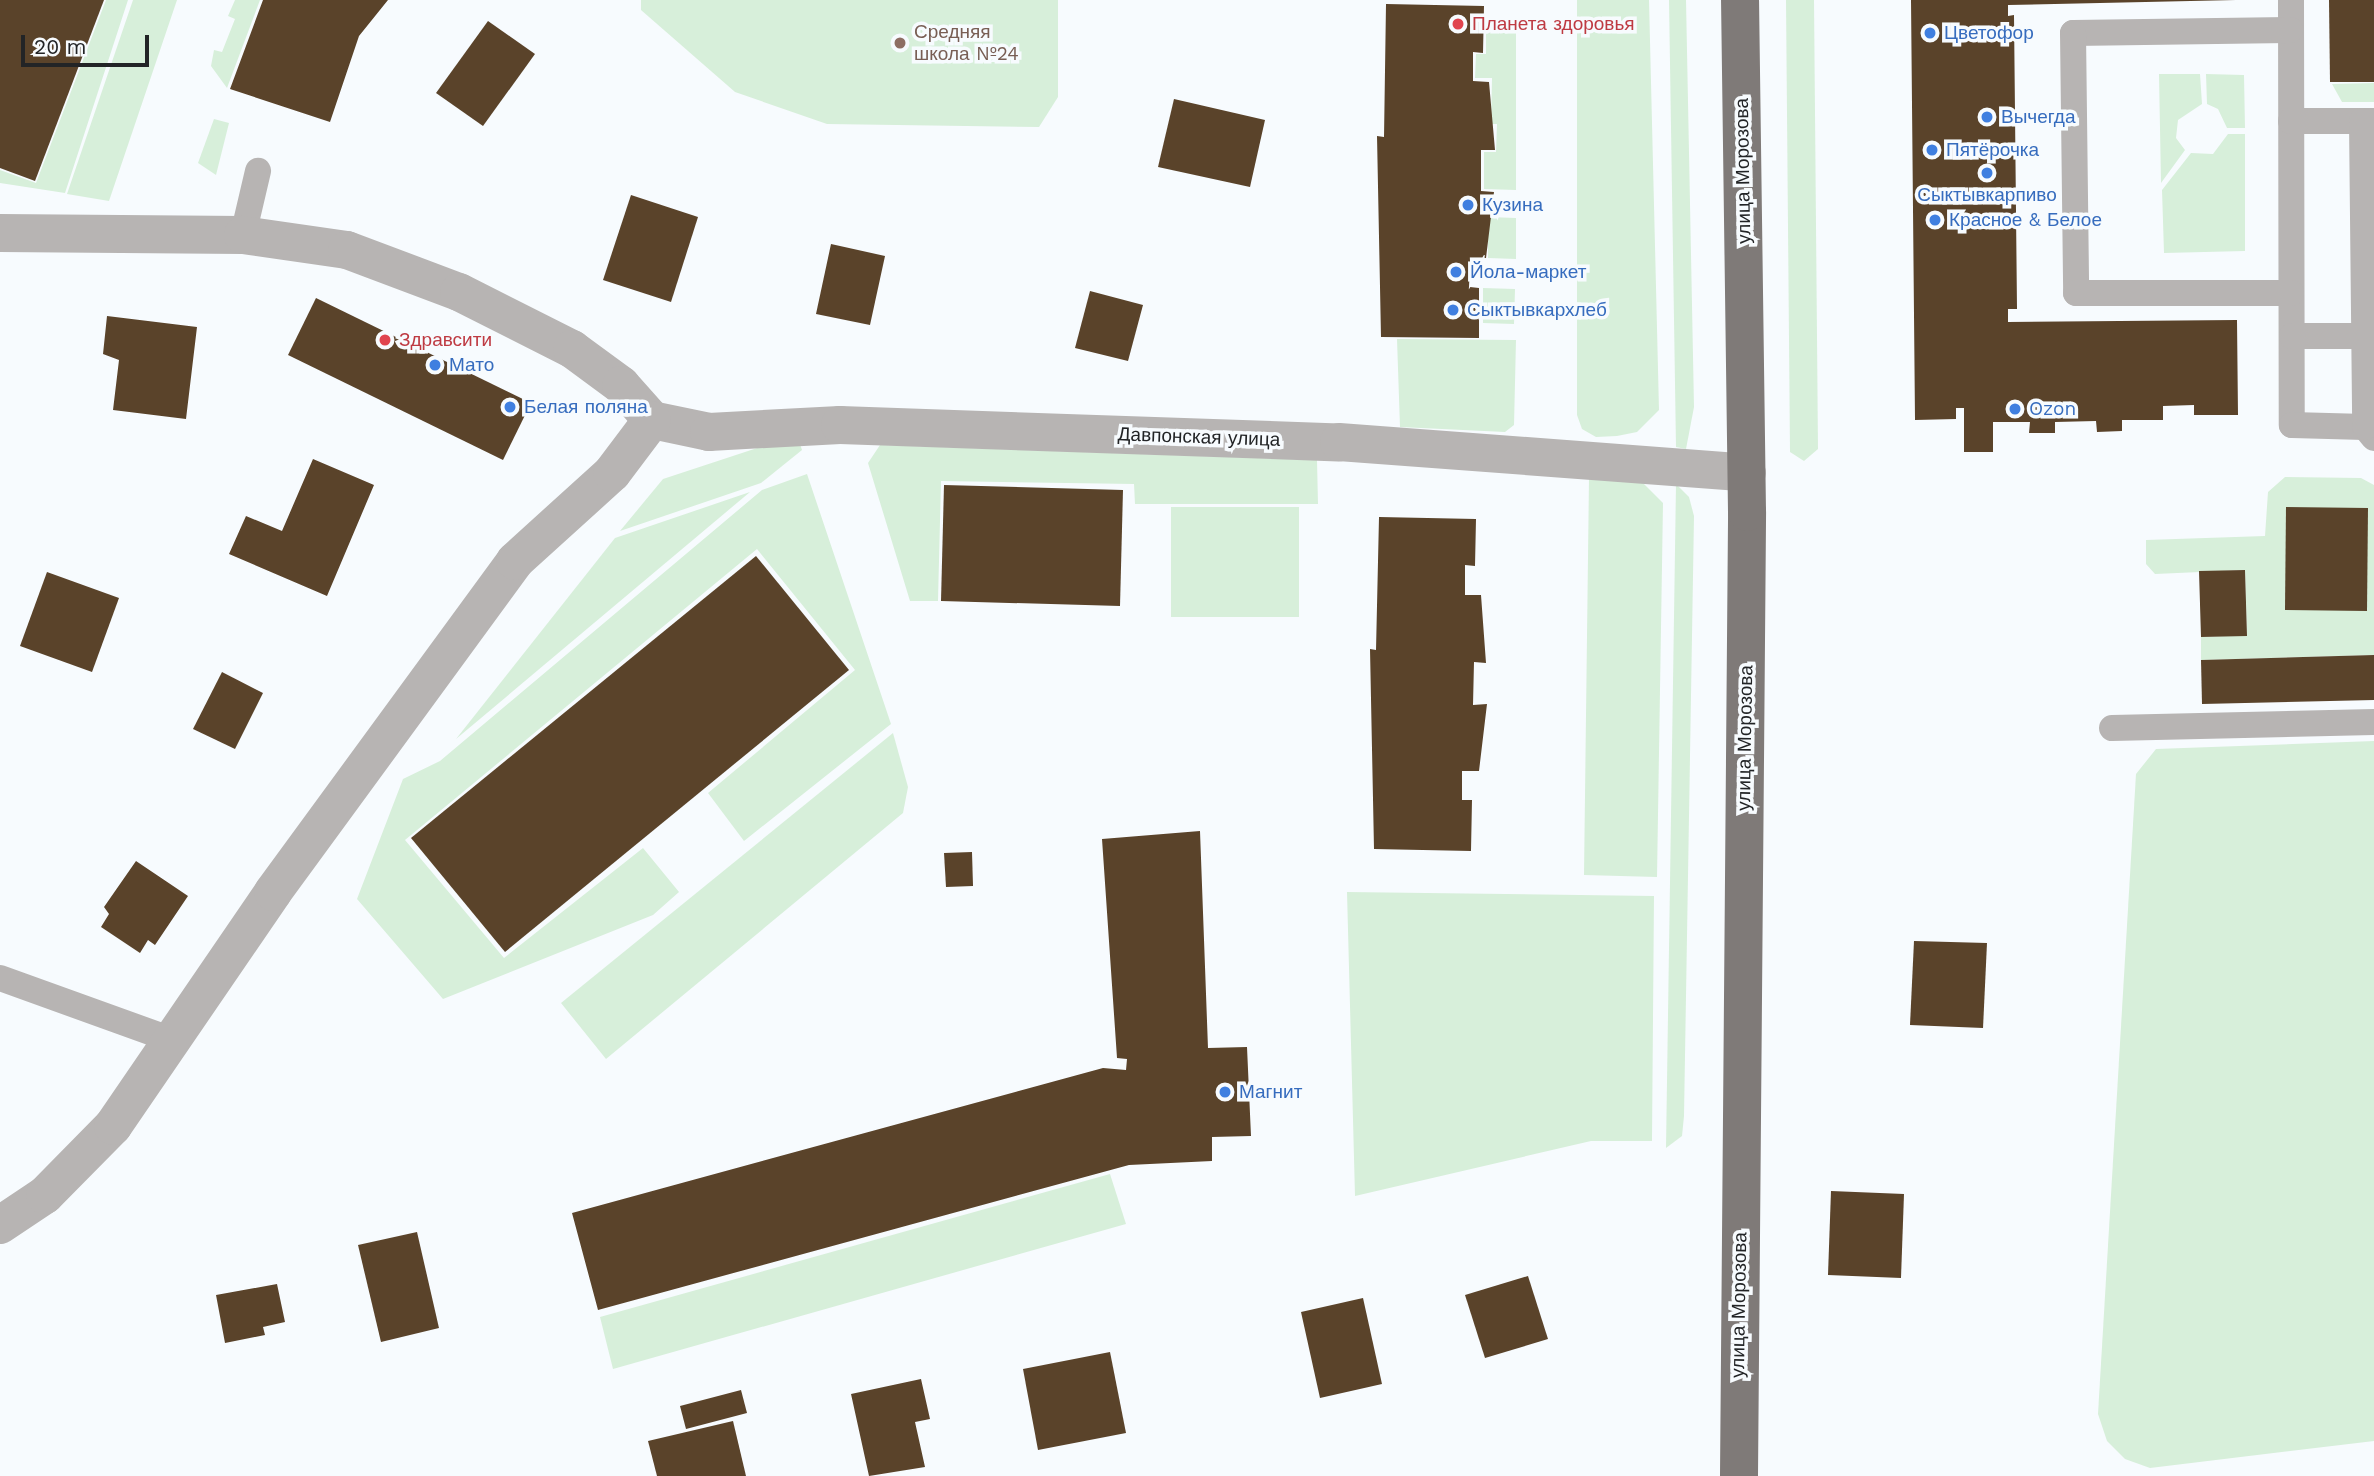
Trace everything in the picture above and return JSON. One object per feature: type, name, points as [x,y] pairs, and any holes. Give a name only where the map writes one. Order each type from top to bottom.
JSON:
[{"type":"main road","name":"улица Морозова","points":[[1739,1476],[1747,473],[1740,0]]},
{"type":"street","points":[[0,233],[243,235],[347,250],[459,292],[572,349],[621,385],[652,421],[612,473],[515,561],[113,1126],[45,1195],[0,1225]]},
{"type":"street","name":"Давпонская улица","points":[[652,421],[709,432],[840,425],[1339,442],[1747,473]]},
{"type":"lane","points":[[2291,0],[2290,30],[2292,425],[2369,432],[2368,121],[2291,121]]},
{"type":"lane","points":[[2290,30],[2073,33],[2076,293],[2291,293]]},
{"type":"lane","points":[[243,235],[258,171]]},
{"type":"lane","points":[[2292,337],[2368,336]]},
{"type":"lane","points":[[2112,728],[2374,722]]},
{"type":"lane","points":[[0,978],[172,1040]]},
{"type":"green space","points":[[106,0],[128,0],[65,193],[0,183],[0,170],[36,183]]},
{"type":"green space","points":[[133,0],[177,0],[109,201],[67,194]]},
{"type":"green space","points":[[235,0],[260,0],[227,88],[211,66],[214,50],[222,52],[235,19],[228,16]]},
{"type":"green space","name":"Средняя школа №24","points":[[641,0],[1058,0],[1058,97],[1039,127],[827,124],[735,92],[641,10]]},
{"type":"green space","points":[[1577,0],[1649,0],[1659,410],[1637,432],[1617,436],[1596,437],[1582,429],[1577,415]]},
{"type":"green space","points":[[1669,0],[1686,0],[1694,407],[1686,449],[1676,447]]},
{"type":"green space","points":[[1786,0],[1814,0],[1818,449],[1804,461],[1790,452]]},
{"type":"green space","points":[[1486,19],[1516,21],[1516,190],[1484,189],[1484,152],[1496,152],[1497,124],[1491,124],[1492,78],[1475,78],[1476,54],[1486,54]]},
{"type":"green space","points":[[2159,74],[2200,74],[2202,104],[2178,120],[2176,138],[2185,150],[2161,183]]},
{"type":"green space","points":[[2206,74],[2244,75],[2245,128],[2227,128],[2218,109],[2207,104]]},
{"type":"green space","points":[[2374,83],[2374,102],[2342,102],[2332,84]]},
{"type":"green space","points":[[214,119],[229,123],[216,175],[198,163]]},
{"type":"green space","points":[[2228,134],[2245,134],[2245,251],[2164,253],[2162,190],[2191,153],[2213,154]]},
{"type":"green space","points":[[1488,217],[1516,218],[1516,259],[1488,258]]},
{"type":"green space","points":[[1483,288],[1515,289],[1514,324],[1483,323]]},
{"type":"green space","points":[[1397,339],[1516,340],[1514,425],[1505,432],[1400,427]]},
{"type":"green space","points":[[797,435],[802,450],[761,483],[620,531],[663,479]]},
{"type":"green space","points":[[880,445],[1317,460],[1318,504],[1135,504],[1134,484],[941,481],[938,601],[910,601],[868,463]]},
{"type":"green space","points":[[807,474],[891,724],[744,841],[708,793],[855,670],[757,549],[405,840],[504,958],[643,848],[679,892],[653,915],[443,999],[357,899],[403,779],[440,761],[762,490]]},
{"type":"green space","points":[[2285,477],[2361,478],[2374,485],[2374,655],[2201,660],[2201,637],[2247,635],[2245,570],[2155,574],[2146,564],[2146,540],[2265,536],[2268,492]]},
{"type":"green space","points":[[1589,478],[1640,480],[1663,503],[1657,877],[1584,875]]},
{"type":"green space","points":[[1676,484],[1689,497],[1694,516],[1684,1116],[1682,1136],[1666,1148]]},
{"type":"green space","points":[[750,492],[456,739],[615,538]]},
{"type":"green space","points":[[1171,507],[1299,507],[1299,617],[1171,617]]},
{"type":"green space","points":[[893,733],[908,787],[903,813],[606,1059],[561,1003]]},
{"type":"green space","points":[[2374,741],[2374,1441],[2150,1468],[2125,1459],[2107,1441],[2098,1414],[2136,774],[2156,749]]},
{"type":"green space","points":[[1347,892],[1654,896],[1652,1141],[1591,1141],[1355,1196]]},
{"type":"green space","points":[[1110,1174],[1126,1224],[613,1369],[600,1317]]},
{"type":"building","points":[[0,0],[104,0],[35,181],[0,168]]},
{"type":"building","points":[[263,0],[388,0],[359,36],[330,122],[230,89]]},
{"type":"building","points":[[1911,0],[2236,0],[2008,5],[2008,16],[2014,15],[2017,309],[2008,309],[2008,322],[2237,320],[2238,415],[2194,415],[2194,405],[2163,406],[2163,420],[2122,420],[2122,431],[2097,432],[2096,421],[2055,422],[2055,433],[2029,433],[2030,422],[1993,422],[1993,452],[1964,452],[1964,408],[1956,408],[1956,419],[1915,420]]},
{"type":"building","points":[[2329,0],[2374,0],[2374,82],[2330,82]]},
{"type":"building","points":[[1386,4],[1484,6],[1483,53],[1473,52],[1473,81],[1489,82],[1495,150],[1481,150],[1481,191],[1494,192],[1486,258],[1470,258],[1470,287],[1479,288],[1479,338],[1381,337],[1377,136],[1384,137]]},
{"type":"building","points":[[488,21],[535,54],[483,126],[436,93]]},
{"type":"building","points":[[1174,99],[1265,120],[1250,187],[1158,167]]},
{"type":"building","points":[[631,195],[698,217],[671,302],[603,280]]},
{"type":"building","points":[[831,244],[885,256],[870,325],[816,314]]},
{"type":"building","points":[[1090,291],[1143,305],[1128,361],[1075,348]]},
{"type":"building","points":[[316,298],[531,403],[503,460],[288,355]]},
{"type":"building","points":[[107,316],[197,327],[186,419],[113,410],[119,360],[103,354]]},
{"type":"building","points":[[313,459],[374,485],[327,596],[229,554],[246,516],[282,531]]},
{"type":"building","points":[[944,485],[1123,490],[1120,606],[941,601]]},
{"type":"building","points":[[2286,507],[2368,508],[2367,611],[2285,610]]},
{"type":"building","points":[[1379,517],[1476,519],[1475,566],[1465,565],[1465,595],[1481,595],[1486,663],[1474,662],[1473,705],[1487,704],[1479,771],[1462,771],[1462,800],[1472,800],[1471,851],[1374,849],[1370,649],[1376,650]]},
{"type":"building","points":[[756,556],[849,670],[505,952],[411,838]]},
{"type":"building","points":[[2245,570],[2247,636],[2201,637],[2199,571]]},
{"type":"building","points":[[47,572],[119,598],[92,672],[20,646]]},
{"type":"building","points":[[2374,655],[2374,700],[2202,704],[2201,660]]},
{"type":"building","points":[[222,672],[263,693],[235,749],[193,729]]},
{"type":"building","points":[[1200,831],[1208,1048],[1247,1047],[1251,1136],[1212,1137],[1212,1161],[1129,1165],[598,1310],[572,1213],[1103,1068],[1126,1070],[1127,1059],[1117,1058],[1102,839]]},
{"type":"building","points":[[972,852],[973,886],[946,887],[944,853]]},
{"type":"building","points":[[136,861],[188,896],[155,945],[148,940],[140,953],[101,927],[109,914],[104,907]]},
{"type":"building","points":[[1914,941],[1987,943],[1983,1028],[1910,1025]]},
{"type":"building","points":[[1831,1191],[1904,1194],[1901,1278],[1828,1275]]},
{"type":"building","points":[[417,1232],[439,1328],[381,1342],[358,1245]]},
{"type":"building","points":[[1528,1276],[1548,1339],[1485,1358],[1465,1295]]},
{"type":"building","points":[[277,1284],[285,1322],[263,1327],[265,1335],[225,1343],[216,1295]]},
{"type":"building","points":[[1363,1298],[1382,1384],[1320,1398],[1301,1312]]},
{"type":"building","points":[[1110,1352],[1126,1433],[1038,1450],[1023,1369]]},
{"type":"building","points":[[921,1379],[930,1419],[915,1422],[925,1467],[869,1476],[851,1394]]},
{"type":"building","points":[[741,1390],[747,1413],[686,1429],[680,1406]]},
{"type":"building","points":[[733,1421],[746,1476],[657,1476],[648,1441]]},
{"type":"place","name":"Планета здоровья","points":[[1458,24]]},
{"type":"place","name":"Цветофор","points":[[1930,33]]},
{"type":"place","name":"Средняя школа №24","points":[[900,43]]},
{"type":"place","name":"Вычегда","points":[[1987,117]]},
{"type":"place","name":"Пятёрочка","points":[[1932,150]]},
{"type":"place","name":"Сыктывкарпиво","points":[[1987,173]]},
{"type":"place","name":"Кузина","points":[[1468,205]]},
{"type":"place","name":"Красное & Белое","points":[[1935,220]]},
{"type":"place","name":"Йола-маркет","points":[[1456,272]]},
{"type":"place","name":"Сыктывкархлеб","points":[[1453,310]]},
{"type":"place","name":"Здравсити","points":[[385,340]]},
{"type":"place","name":"Мато","points":[[435,365]]},
{"type":"place","name":"Белая поляна","points":[[510,407]]},
{"type":"place","name":"Ozon","points":[[2015,409]]},
{"type":"place","name":"Магнит","points":[[1225,1092]]}]
